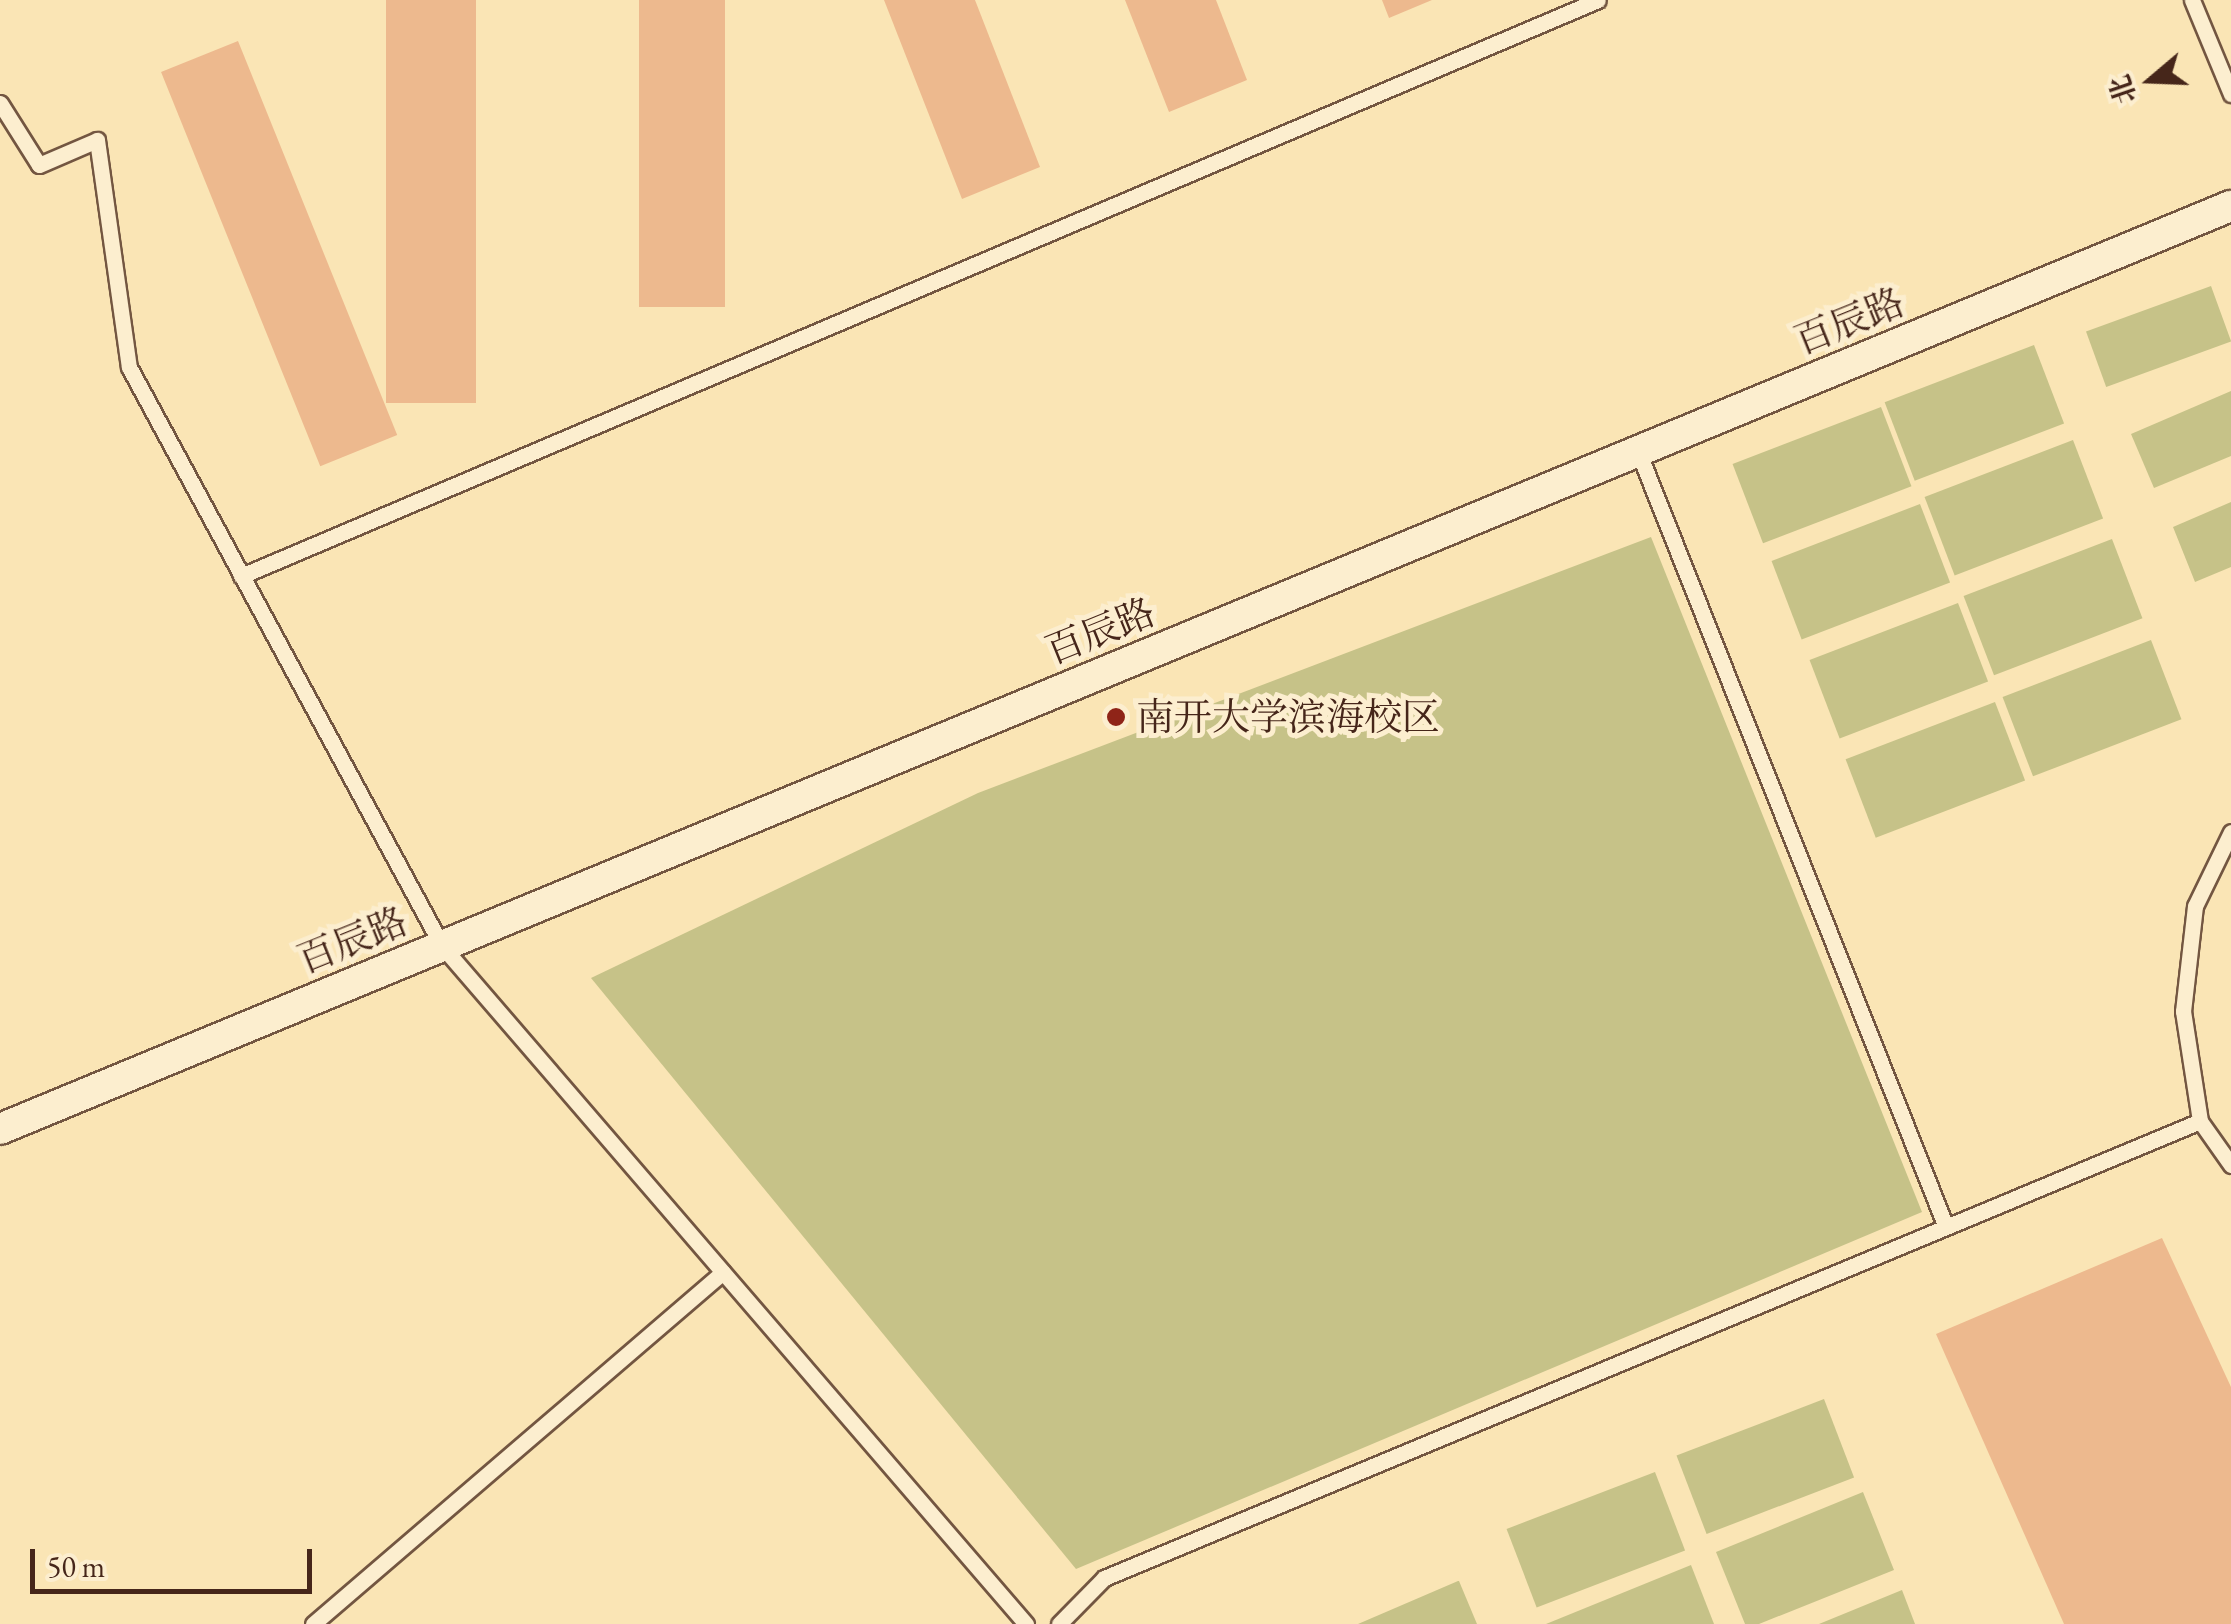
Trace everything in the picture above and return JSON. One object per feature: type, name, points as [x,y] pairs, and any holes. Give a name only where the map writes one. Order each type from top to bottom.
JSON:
[{"type":"street","name":"百辰路","points":[[0,1129],[2231,206]]},
{"type":"lane","points":[[242,576],[1598,0]]},
{"type":"lane","points":[[2192,0],[2231,94]]},
{"type":"lane","points":[[0,104],[40,166],[97,140],[129,367],[442,946],[1026,1624]]},
{"type":"lane","points":[[1638,451],[1946,1227]]},
{"type":"lane","points":[[2231,832],[2195,906],[2183,1011],[2200,1121],[2231,1165]]},
{"type":"lane","points":[[1059,1624],[1104,1578],[2200,1121]]},
{"type":"lane","points":[[313,1624],[723,1272]]},
{"type":"shaded area","points":[[2211,286],[2231,342],[2106,387],[2086,331]]},
{"type":"shaded area","points":[[2034,345],[2064,423],[1915,481],[1885,402]]},
{"type":"shaded area","points":[[2231,391],[2231,456],[2154,488],[2131,434]]},
{"type":"shaded area","points":[[1881,407],[1911,486],[1763,543],[1733,464]]},
{"type":"shaded area","points":[[2073,440],[2103,518],[1955,575],[1925,497]]},
{"type":"shaded area","points":[[2231,502],[2231,567],[2195,582],[2173,527]]},
{"type":"shaded area","points":[[1920,504],[1950,582],[1802,639],[1772,561]]},
{"type":"shaded area","points":[[1651,537],[1922,1212],[1076,1569],[591,978],[978,793]]},
{"type":"shaded area","points":[[2112,539],[2142,618],[1994,675],[1964,596]]},
{"type":"shaded area","points":[[1958,603],[1988,681],[1840,738],[1810,660]]},
{"type":"shaded area","points":[[2151,640],[2181,719],[2033,776],[2003,697]]},
{"type":"shaded area","points":[[1995,702],[2025,780],[1876,838],[1846,759]]},
{"type":"shaded area","points":[[1824,1399],[1854,1477],[1707,1534],[1676,1456]]},
{"type":"shaded area","points":[[1655,1472],[1685,1550],[1537,1607],[1507,1529]]},
{"type":"shaded area","points":[[1863,1492],[1894,1570],[1759,1624],[1745,1624],[1716,1552]]},
{"type":"shaded area","points":[[1691,1565],[1714,1624],[1546,1624]]},
{"type":"shaded area","points":[[1458,1581],[1477,1624],[1358,1624]]},
{"type":"shaded area","points":[[1902,1590],[1915,1624],[1819,1624]]},
{"type":"building","points":[[386,0],[476,0],[476,403],[386,403]]},
{"type":"building","points":[[639,0],[725,0],[725,307],[639,307]]},
{"type":"building","points":[[884,0],[975,0],[1040,167],[962,199]]},
{"type":"building","points":[[1125,0],[1216,0],[1247,80],[1169,112]]},
{"type":"building","points":[[1382,0],[1432,0],[1389,18]]},
{"type":"building","points":[[238,41],[397,435],[320,466],[161,72]]},
{"type":"building","points":[[2162,1238],[2231,1387],[2231,1624],[2064,1624],[1936,1334]]},
{"type":"place","name":"南开大学滨海校区","points":[[1116,717]]}]
